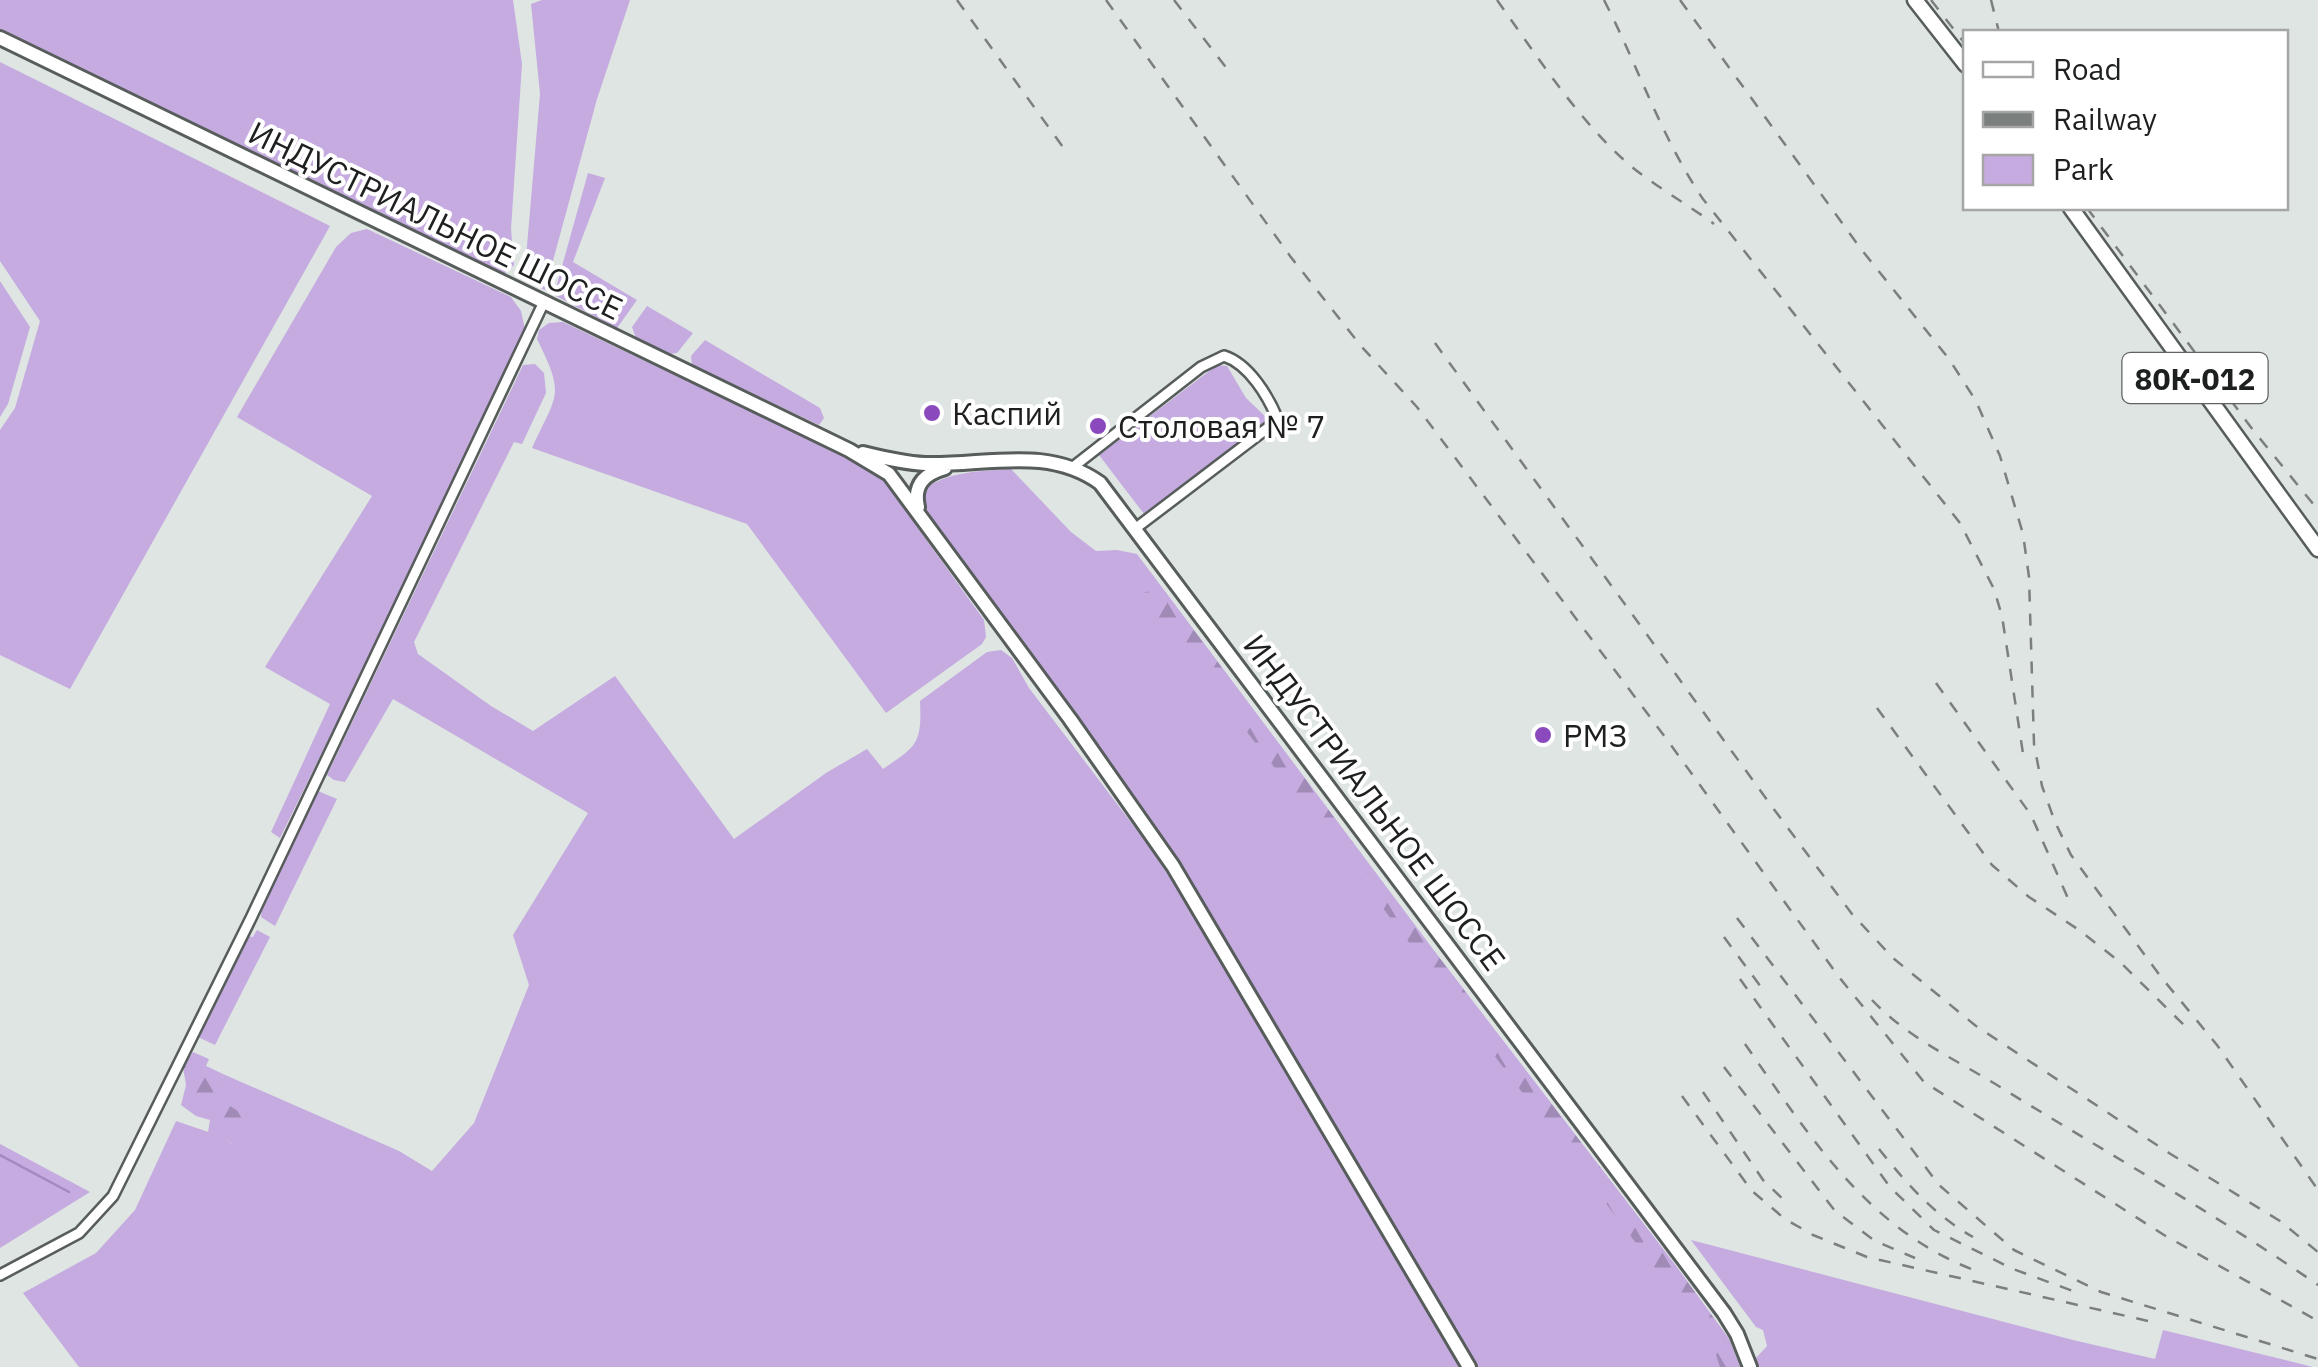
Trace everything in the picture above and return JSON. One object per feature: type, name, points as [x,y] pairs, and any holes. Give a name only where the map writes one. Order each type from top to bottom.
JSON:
[{"type":"main road","points":[[1915,0],[1963,61]]},
{"type":"main road","name":"ИНДУСТРИАЛЬНОЕ ШОССЕ","points":[[0,38],[849,450],[889,474],[1173,866],[1468,1367]]},
{"type":"main road","name":"80К-012","points":[[2073,210],[2318,549]]},
{"type":"main road","name":"ИНДУСТРИАЛЬНОЕ ШОССЕ","points":[[849,450],[922,464],[1034,459],[1073,467],[1100,482],[1724,1312],[1750,1367]]},
{"type":"main road","points":[[922,520],[915,494],[919,484],[939,470],[972,462]]},
{"type":"street","points":[[0,1275],[79,1233],[113,1196],[251,918],[543,304]]},
{"type":"street","points":[[1073,467],[1202,367],[1224,356],[1240,361],[1278,420],[1136,528]]},
{"type":"green space","points":[[0,0],[513,0],[522,64],[511,229],[514,265],[504,274],[0,30]]},
{"type":"green space","points":[[542,0],[630,0],[597,99],[545,290],[530,282],[526,258],[540,94],[531,4]]},
{"type":"green space","points":[[0,62],[330,226],[70,689],[0,655],[0,430],[15,408],[40,321],[0,261]]},
{"type":"green space","points":[[588,173],[605,178],[573,262],[637,300],[617,328],[554,295]]},
{"type":"green space","points":[[367,229],[511,297],[521,311],[525,329],[443,507],[280,838],[271,832],[330,704],[265,667],[372,496],[237,417],[336,247],[351,233]]},
{"type":"green space","points":[[0,281],[30,327],[8,404],[0,417]]},
{"type":"green space","points":[[647,306],[693,333],[677,353],[669,354],[636,338],[632,327]]},
{"type":"green space","points":[[563,322],[864,465],[882,478],[984,620],[986,637],[982,644],[886,713],[747,524],[532,448],[555,394],[552,372],[537,339],[539,330],[549,323]]},
{"type":"green space","points":[[705,340],[820,408],[824,418],[819,425],[692,365],[691,356]]},
{"type":"green space","points":[[535,364],[544,373],[546,393],[522,444],[514,442],[414,642],[418,654],[533,731],[615,676],[734,839],[826,773],[867,749],[883,769],[915,742],[920,727],[920,701],[987,652],[1001,650],[1012,658],[1029,688],[1176,887],[1460,1367],[79,1367],[23,1293],[96,1253],[135,1210],[176,1121],[232,1144],[218,1098],[223,1074],[399,1151],[432,1171],[474,1123],[529,985],[513,935],[588,813],[393,699],[345,782],[327,775],[523,365]]},
{"type":"green space","points":[[1217,365],[1227,366],[1246,398],[1269,420],[1144,514],[1099,455]]},
{"type":"green space","points":[[1011,469],[1071,532],[1096,551],[1137,554],[1676,1266],[1729,1339],[1740,1367],[1476,1367],[1182,869],[926,517],[923,490],[933,484],[965,473]]},
{"type":"green space","points":[[1163,589],[1676,1266],[1729,1339],[1740,1367],[1720,1367],[1713,1345],[1336,846],[1214,690],[1175,654],[1137,603],[1145,592]]},
{"type":"green space","points":[[318,791],[337,799],[275,926],[261,917],[262,907]]},
{"type":"green space","points":[[257,930],[270,937],[215,1045],[198,1037],[247,936],[253,937]]},
{"type":"green space","points":[[193,1052],[209,1059],[206,1066],[223,1074],[219,1098],[246,1117],[233,1144],[208,1132],[210,1120],[181,1105],[186,1085],[183,1067]]},
{"type":"green space","points":[[0,1144],[90,1192],[0,1248]]},
{"type":"green space","points":[[1691,1240],[2155,1359],[2163,1330],[2313,1367],[1757,1367],[1756,1358],[1767,1346],[1763,1330],[1756,1327]]},
{"type":"waterway","points":[[0,1155],[69,1192]]},
{"type":"railway","points":[[957,0],[1065,150]]},
{"type":"railway","points":[[1106,0],[1290,256],[1361,346],[1417,407],[1839,977],[1924,1082],[2164,1235],[2318,1321]]},
{"type":"railway","points":[[1174,0],[1228,70]]},
{"type":"railway","points":[[1497,0],[1560,88],[1612,149],[1642,175],[1714,224]]},
{"type":"railway","points":[[1604,0],[1662,126],[1703,199],[1960,523],[1994,589],[2002,616],[2024,760]]},
{"type":"railway","points":[[1680,0],[1861,249],[1949,359],[1976,401],[2000,456],[2023,534],[2029,577],[2034,744],[2042,786],[2055,822],[2071,855],[2217,1045],[2318,1190]]},
{"type":"railway","points":[[1931,0],[1963,41]]},
{"type":"railway","points":[[1991,0],[1998,30]]},
{"type":"railway","points":[[2088,210],[2253,430],[2318,510]]},
{"type":"railway","points":[[1435,343],[1773,808],[1852,914],[1893,958],[1976,1026],[2280,1221],[2318,1252]]},
{"type":"railway","points":[[1936,683],[2031,815],[2071,905]]},
{"type":"railway","points":[[1877,708],[1992,865],[2029,897],[2120,962],[2190,1031]]},
{"type":"railway","points":[[1737,918],[1939,1185],[2014,1250],[2101,1292],[2318,1359]]},
{"type":"railway","points":[[1724,937],[1761,987]]},
{"type":"railway","points":[[1740,979],[1890,1187],[1934,1230],[2013,1269],[2073,1291]]},
{"type":"railway","points":[[1872,1000],[1919,1038],[2202,1209],[2318,1285]]},
{"type":"railway","points":[[1745,1044],[1817,1145],[1872,1205],[1936,1252],[1974,1270]]},
{"type":"railway","points":[[1724,1067],[1835,1211],[1875,1241],[1915,1258]]},
{"type":"railway","points":[[1703,1092],[1763,1180],[1787,1203]]},
{"type":"railway","points":[[1682,1096],[1752,1191],[1785,1219],[1813,1235],[1867,1257],[2157,1323]]},
{"type":"railway","points":[[1879,1149],[1922,1198],[1973,1237]]},
{"type":"place","name":"Каспий","points":[[932,413]]},
{"type":"place","name":"Столовая № 7","points":[[1098,426]]},
{"type":"place","name":"РМЗ","points":[[1543,735]]}]
